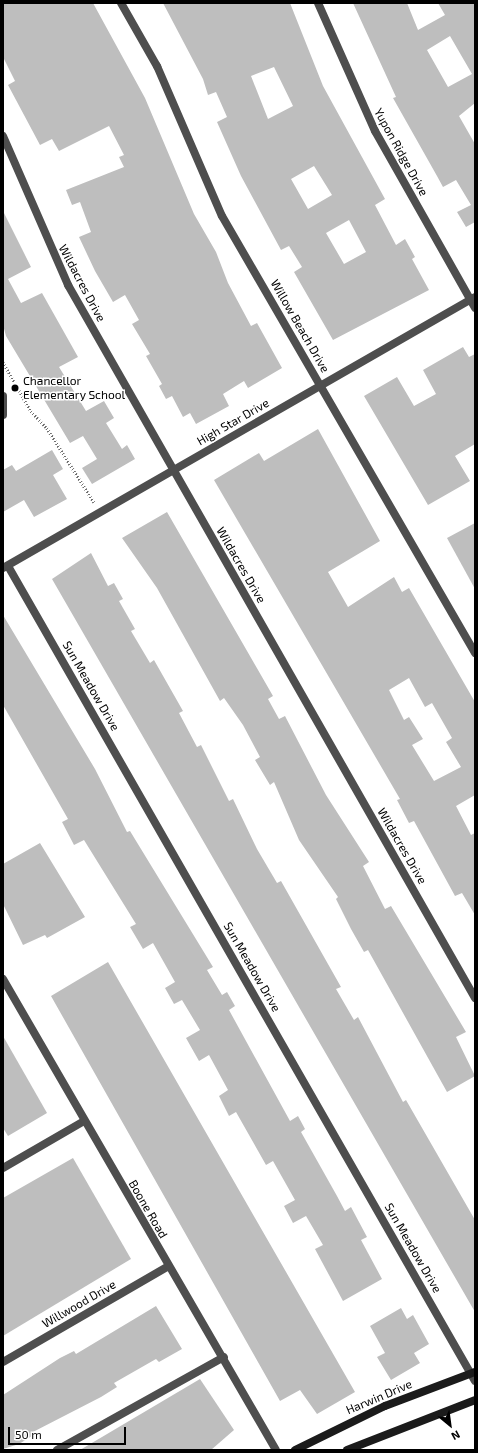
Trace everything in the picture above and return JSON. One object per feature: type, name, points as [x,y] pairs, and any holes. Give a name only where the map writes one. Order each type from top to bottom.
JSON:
[{"type":"main road","name":"Harwin Drive","points":[[295,1450],[385,1406],[473,1372]]},
{"type":"main road","points":[[347,1450],[475,1400]]},
{"type":"street","name":"Willow Beach Drive","points":[[122,3],[157,66],[222,216],[475,653]]},
{"type":"street","name":"Yupon Ridge Drive","points":[[318,3],[361,105],[473,299],[475,308]]},
{"type":"street","name":"Wildacres Drive","points":[[3,136],[68,285],[475,998]]},
{"type":"street","name":"High Star Drive","points":[[5,567],[473,299]]},
{"type":"street","points":[[3,396],[3,415]]},
{"type":"street","name":"Sun Meadow Drive","points":[[5,567],[473,1372],[475,1381]]},
{"type":"street","name":"Boone Road","points":[[3,979],[167,1267],[224,1357],[276,1450]]},
{"type":"street","points":[[3,1168],[84,1121]]},
{"type":"street","name":"Willwood Drive","points":[[3,1362],[167,1267]]},
{"type":"street","points":[[57,1450],[224,1357]]},
{"type":"path","points":[[3,362],[31,411],[48,428],[101,512]]},
{"type":"building","points":[[3,3],[93,3],[145,98],[194,214],[216,252],[228,283],[251,326],[257,323],[282,368],[248,388],[244,381],[223,394],[229,406],[196,424],[190,413],[183,417],[172,396],[166,399],[159,386],[162,384],[146,356],[150,354],[132,324],[139,320],[125,295],[113,302],[95,271],[79,237],[91,232],[80,202],[72,205],[66,190],[124,167],[119,157],[124,155],[109,126],[59,151],[52,139],[40,145],[8,85],[15,81],[3,57]]},
{"type":"building","points":[[163,3],[290,3],[323,86],[385,199],[375,205],[396,245],[405,239],[415,257],[412,259],[429,290],[333,340],[294,272],[302,267],[289,246],[281,250],[241,176],[217,122],[227,117],[216,92],[208,95],[203,79]],"holes":[[[274,67],[293,106],[268,119],[251,76]],[[314,166],[332,195],[308,209],[291,179]],[[349,220],[366,252],[344,264],[326,233]]]},
{"type":"building","points":[[353,3],[407,3],[418,30],[445,15],[438,3],[475,3],[475,103],[459,116],[475,144],[475,222],[466,227],[457,212],[471,205],[456,180],[443,187],[393,98],[396,97]],"holes":[[[450,36],[472,74],[448,87],[427,50]]]},
{"type":"building","points":[[3,211],[31,267],[8,279],[21,303],[42,293],[78,357],[59,367],[86,411],[104,401],[114,418],[106,423],[122,449],[127,445],[135,459],[92,484],[82,468],[97,459],[83,436],[70,443],[6,336],[3,325]]},
{"type":"building","points":[[463,347],[469,357],[475,354],[475,444],[455,456],[470,481],[428,505],[364,396],[397,377],[414,406],[436,394],[423,370]]},
{"type":"building","points":[[318,429],[380,541],[328,572],[348,607],[394,577],[402,592],[409,588],[475,702],[475,795],[456,806],[471,835],[475,833],[475,915],[462,893],[455,896],[414,821],[409,823],[397,800],[400,799],[214,480],[259,453],[264,461]],"holes":[[[409,678],[425,707],[432,703],[452,738],[446,742],[461,767],[434,781],[412,745],[423,739],[409,717],[404,720],[389,690]]]},
{"type":"building","points":[[52,450],[63,469],[53,475],[67,499],[34,517],[24,500],[3,512],[3,470],[12,465],[16,471]]},
{"type":"building","points":[[167,512],[273,696],[268,699],[279,719],[285,716],[326,795],[369,862],[363,866],[385,909],[391,906],[466,1032],[456,1037],[475,1076],[447,1092],[368,950],[364,952],[351,929],[336,899],[338,897],[299,840],[274,782],[270,785],[255,760],[260,757],[243,725],[224,698],[220,701],[157,588],[122,538]]},
{"type":"building","points":[[475,523],[475,589],[447,538]]},
{"type":"building","points":[[91,553],[108,586],[114,583],[123,599],[119,601],[135,629],[131,631],[150,663],[154,660],[183,711],[179,713],[197,747],[201,745],[229,801],[233,799],[257,849],[277,883],[281,881],[341,987],[336,989],[354,1020],[358,1017],[403,1102],[406,1100],[475,1220],[475,1312],[52,579]]},
{"type":"building","points":[[3,615],[95,769],[127,832],[130,831],[213,967],[207,970],[222,995],[227,992],[235,1006],[229,1010],[290,1121],[298,1116],[305,1129],[301,1132],[345,1211],[351,1207],[367,1237],[361,1240],[382,1279],[343,1301],[315,1249],[323,1245],[306,1216],[293,1223],[284,1206],[295,1200],[273,1161],[266,1165],[236,1112],[229,1116],[219,1096],[228,1090],[209,1055],[199,1061],[186,1038],[200,1030],[182,1000],[174,1004],[165,988],[175,982],[153,943],[143,949],[130,927],[136,924],[84,840],[74,845],[62,822],[68,819],[3,705]]},
{"type":"building","points":[[40,843],[85,917],[47,938],[45,935],[23,945],[3,904],[3,864]]},
{"type":"building","points":[[108,962],[355,1392],[317,1414],[300,1390],[280,1401],[51,996]]},
{"type":"building","points":[[3,1036],[47,1113],[8,1136],[3,1128]]},
{"type":"building","points":[[73,1158],[131,1259],[3,1336],[3,1198]]},
{"type":"building","points":[[156,1306],[182,1349],[159,1362],[156,1359],[114,1383],[117,1387],[101,1397],[31,1433],[32,1436],[19,1444],[3,1449],[3,1395],[60,1358],[74,1351],[76,1354]]},
{"type":"building","points":[[401,1308],[407,1319],[413,1315],[429,1344],[414,1353],[420,1363],[391,1380],[377,1357],[385,1353],[370,1326]]},
{"type":"building","points":[[200,1379],[234,1430],[211,1450],[80,1450]]},
{"type":"place","name":"Chancellor Elementary School","points":[[15,388]]}]
